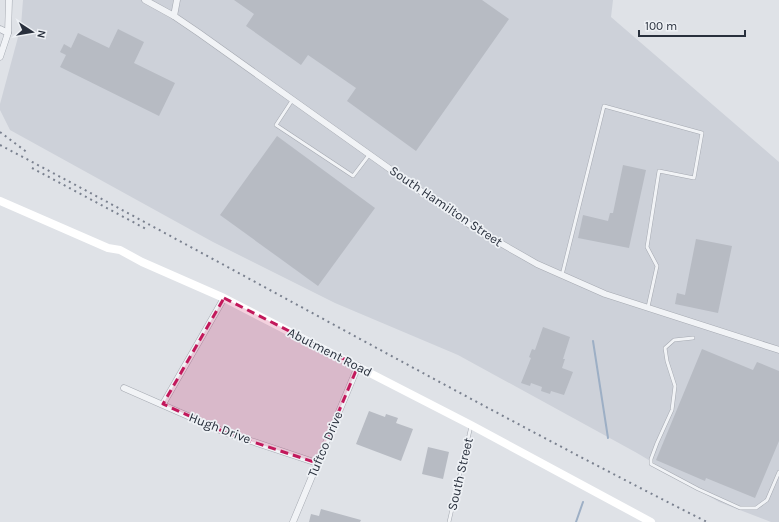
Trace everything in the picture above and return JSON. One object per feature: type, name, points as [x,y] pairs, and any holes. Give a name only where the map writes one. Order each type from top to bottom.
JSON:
[{"type":"main road","name":"Abutment Road","points":[[0,201],[108,248],[120,250],[142,262],[224,298],[471,425],[651,522]]},
{"type":"street","points":[[0,57],[8,32],[9,0]]},
{"type":"street","name":"South Hamilton Street","points":[[145,0],[174,16],[481,232],[537,264],[604,294],[779,350]]},
{"type":"street","points":[[174,16],[177,0]]},
{"type":"street","points":[[0,29],[8,32]]},
{"type":"street","points":[[163,404],[224,298]]},
{"type":"street","name":"Tuftco Drive","points":[[293,522],[358,366]]},
{"type":"street","name":"Hugh Drive","points":[[124,388],[229,434],[318,463]]},
{"type":"lane","points":[[293,100],[276,125],[353,176],[370,154]]},
{"type":"lane","points":[[562,275],[604,106],[702,133],[694,178],[659,171],[647,247],[657,266],[648,307]]},
{"type":"lane","points":[[693,338],[674,340],[665,348],[667,361],[675,386],[672,410],[657,443],[651,459],[651,464],[698,489],[740,508],[756,508],[767,500],[779,472]]},
{"type":"lane","name":"South Street","points":[[449,522],[471,425]]},
{"type":"highlighted area","points":[[224,298],[358,366],[317,463],[229,434],[163,404]]},
{"type":"shaded area","points":[[23,0],[613,0],[611,17],[779,162],[779,522],[771,522],[719,502],[637,453],[458,355],[335,303],[213,242],[10,130],[0,110],[0,104],[21,26]]},
{"type":"building","points":[[234,0],[482,0],[509,19],[416,151],[347,101],[356,88],[308,55],[301,65],[246,26],[254,14]]},
{"type":"building","points":[[118,29],[144,42],[134,63],[175,83],[159,116],[60,67],[66,55],[60,52],[64,44],[71,48],[78,33],[109,48]]},
{"type":"building","points":[[277,136],[375,208],[318,286],[220,215]]},
{"type":"building","points":[[623,165],[646,170],[629,248],[578,238],[583,215],[608,221],[610,213],[613,213]]},
{"type":"building","points":[[696,239],[732,246],[718,313],[675,304],[677,293],[685,295]]},
{"type":"building","points":[[543,327],[570,337],[563,359],[565,359],[562,368],[573,372],[564,395],[551,391],[550,394],[541,391],[542,387],[531,383],[530,386],[521,383],[531,358],[529,357],[532,349],[535,350]]},
{"type":"building","points":[[702,349],[753,370],[757,362],[779,371],[779,441],[755,498],[706,478],[705,481],[656,460]]},
{"type":"building","points":[[369,411],[385,417],[386,414],[398,418],[396,423],[413,429],[401,461],[356,444]]},
{"type":"building","points":[[428,447],[449,452],[443,479],[422,474]]},
{"type":"building","points":[[321,509],[361,520],[360,522],[309,522],[311,514],[319,516]]},
{"type":"waterway","points":[[593,341],[608,438]]},
{"type":"waterway","points":[[576,522],[583,502]]},
{"type":"railway","points":[[0,132],[28,153]]},
{"type":"railway","points":[[0,145],[529,430],[707,522]]},
{"type":"railway","points":[[32,168],[148,230]]}]
